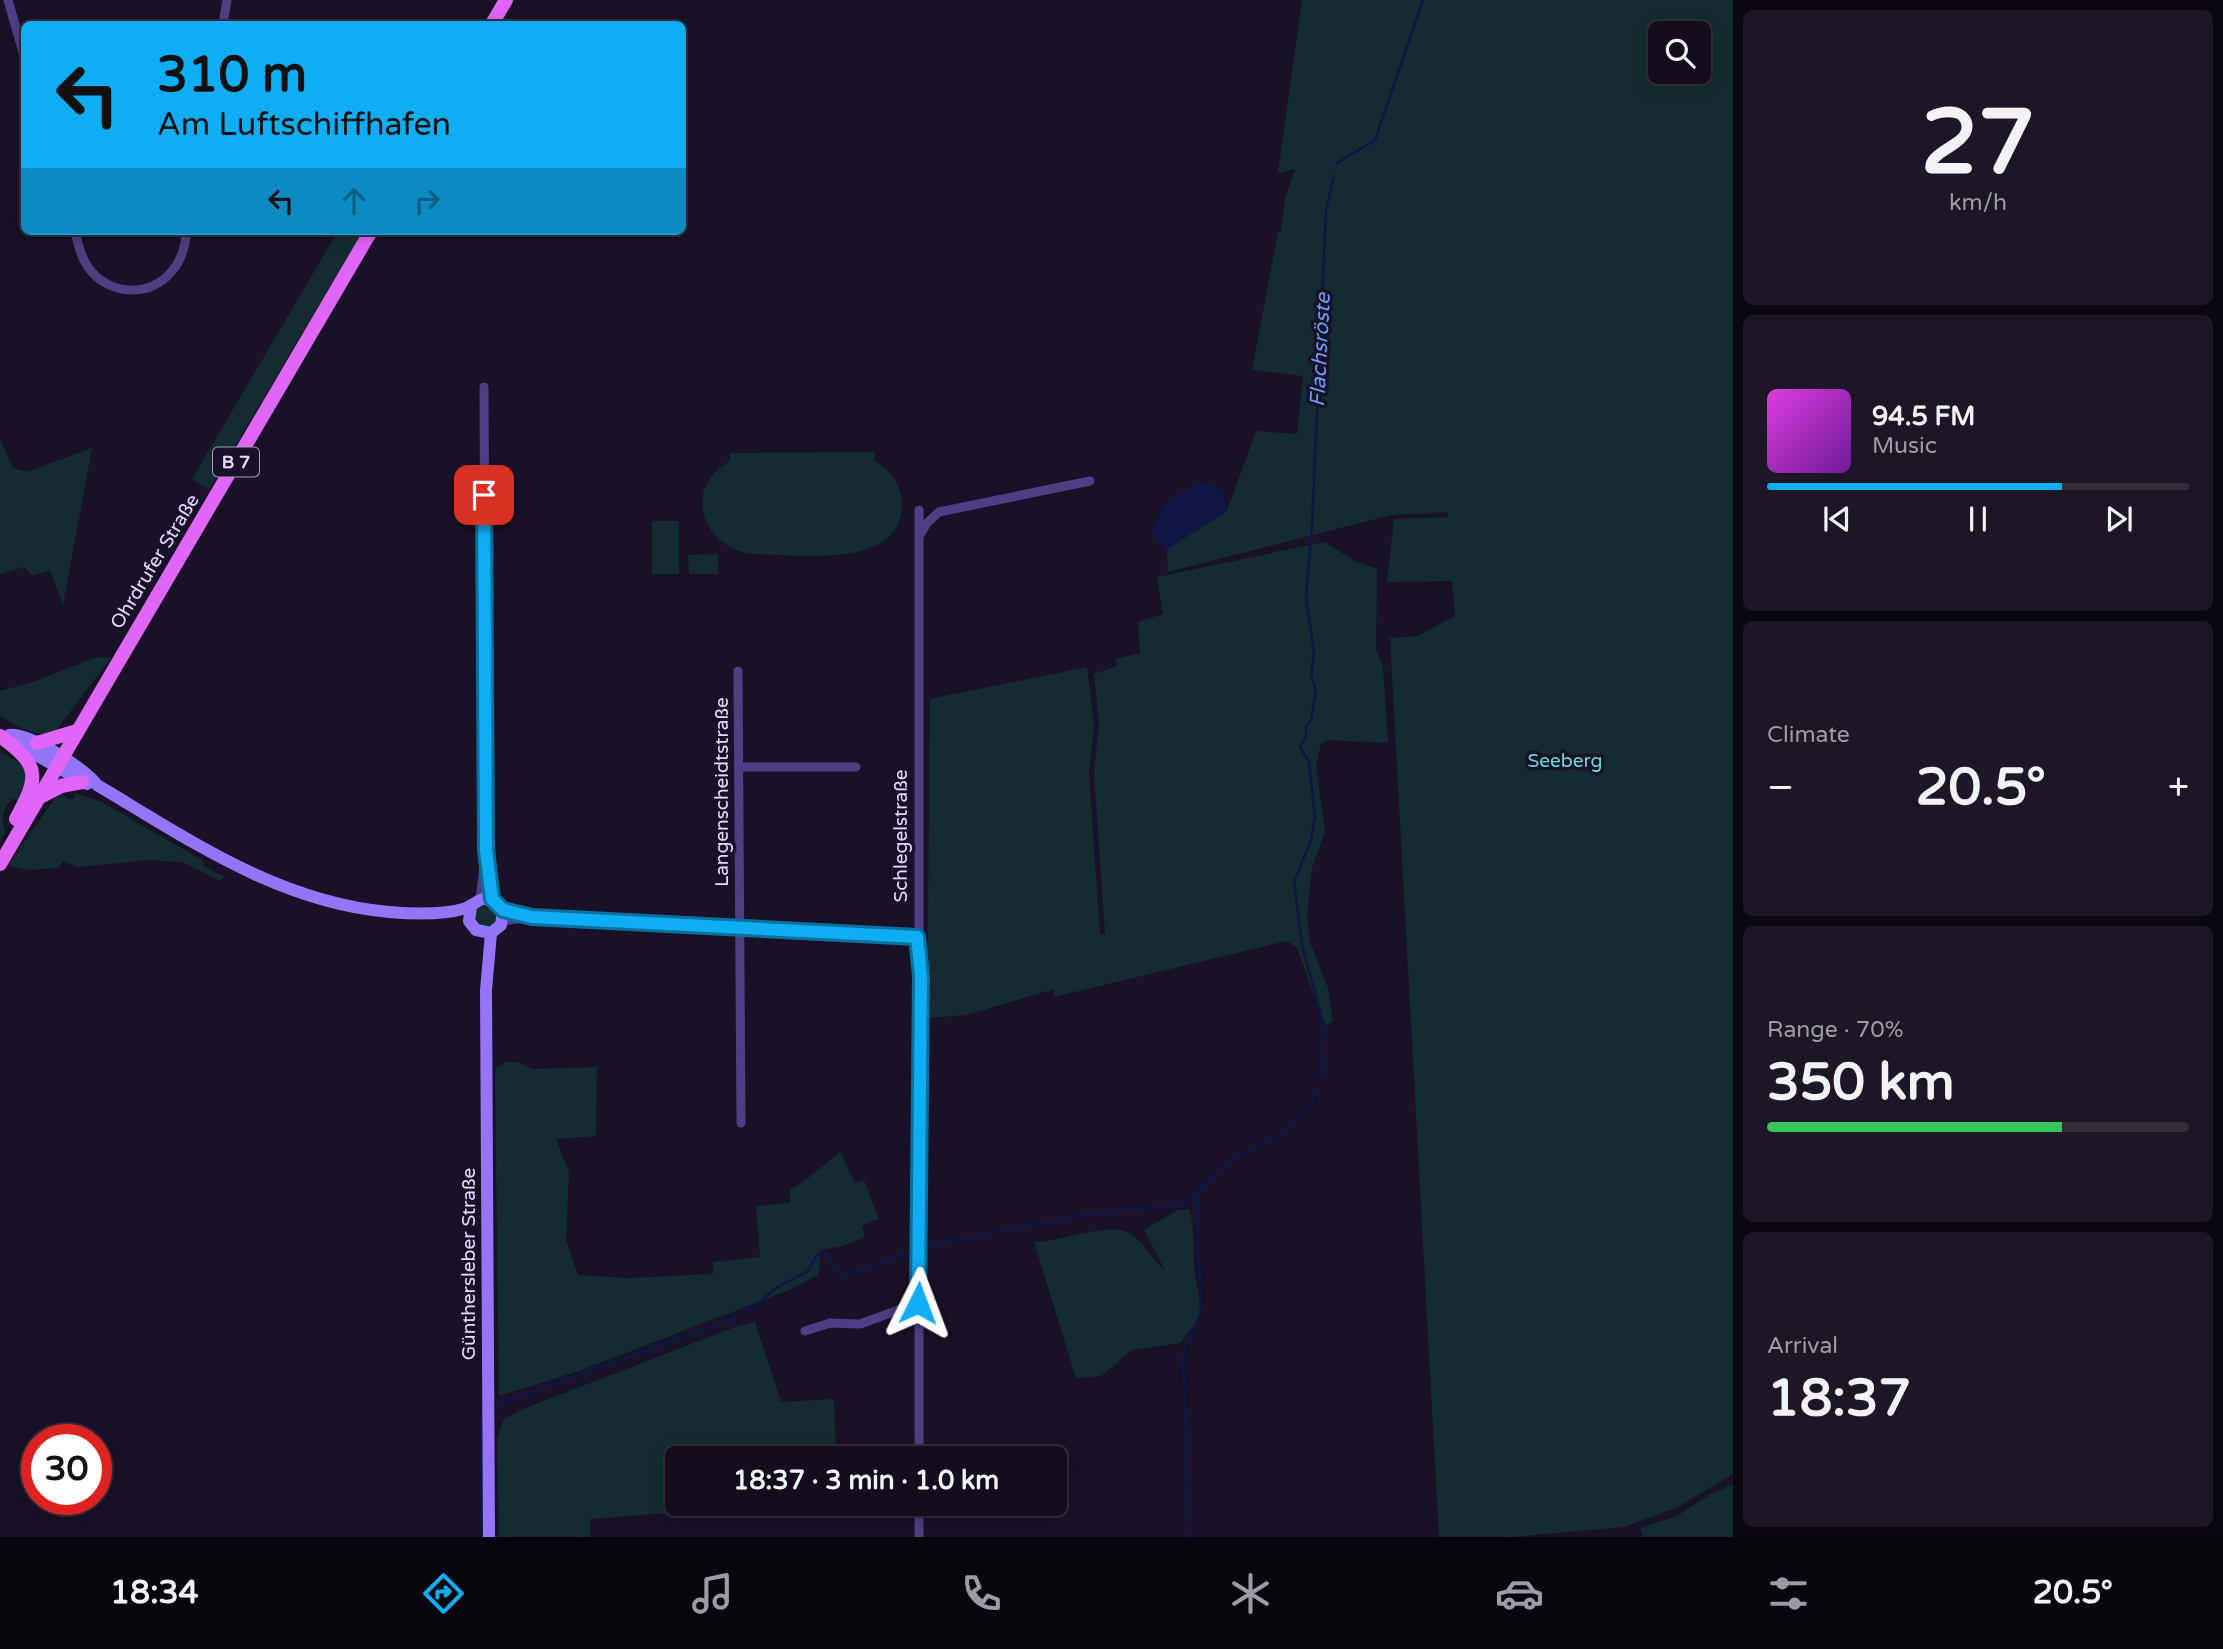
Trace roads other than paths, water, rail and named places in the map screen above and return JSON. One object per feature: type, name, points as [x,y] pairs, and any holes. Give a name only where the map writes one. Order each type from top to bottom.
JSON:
[{"type":"main road","points":[[494,21],[506,0]]},
{"type":"main road","name":"Ohrdrufer Straße","points":[[59,762],[369,235]]},
{"type":"main road","points":[[37,743],[77,730]]},
{"type":"main road","points":[[3,734],[18,734],[37,743],[90,784],[234,866],[278,886],[357,908],[422,913],[469,921],[486,933],[503,916],[481,901],[422,913]]},
{"type":"main road","points":[[3,734],[14,742],[59,762]]},
{"type":"main road","points":[[3,734],[22,752],[34,772],[32,789],[11,828],[10,847]]},
{"type":"main road","name":"B 7","points":[[0,864],[59,762]]},
{"type":"main road","points":[[40,797],[61,786],[90,784]]},
{"type":"main road","points":[[469,921],[481,901]]},
{"type":"main road","name":"Günthersleber Straße","points":[[486,933],[489,1537]]},
{"type":"street","points":[[8,0],[21,45]]},
{"type":"street","points":[[224,21],[227,0]]},
{"type":"street","points":[[76,235],[89,269],[106,283],[130,290],[150,287],[171,273],[181,257],[186,235]]},
{"type":"street","points":[[481,901],[486,850],[484,387]]},
{"type":"street","points":[[919,538],[927,523],[939,512],[1090,481]]},
{"type":"street","name":"Schlegelstraße","points":[[919,510],[919,1446]]},
{"type":"street","name":"Langenscheidtstraße","points":[[738,671],[741,1123]]},
{"type":"street","points":[[739,767],[856,767]]},
{"type":"street","points":[[503,916],[917,937]]},
{"type":"street","points":[[805,1331],[830,1324],[860,1324],[918,1303]]},
{"type":"street","points":[[919,1516],[919,1537]]},
{"type":"waterway","name":"Flachsröste","points":[[1337,163],[1375,140],[1423,0]]},
{"type":"waterway","points":[[1321,1079],[1324,1025],[1302,945],[1294,882],[1311,840],[1315,816],[1309,762],[1300,747],[1306,736],[1306,726],[1311,720],[1316,690],[1311,676],[1314,652],[1306,599],[1312,526],[1326,210],[1334,176]]},
{"type":"waterway","points":[[927,1246],[1077,1216],[1184,1204],[1232,1159],[1281,1134],[1311,1102],[1317,1089]]},
{"type":"waterway","points":[[1189,1537],[1183,1356],[1186,1343],[1201,1312],[1197,1193]]},
{"type":"waterway","points":[[749,1311],[776,1288],[808,1271],[817,1255],[824,1252],[830,1258],[838,1277],[915,1250]]},
{"type":"waterway","points":[[494,1406],[737,1317]]},
{"type":"waterway","points":[[482,1537],[481,1420],[484,1409]]},
{"type":"park label","name":"Seeberg","points":[[1565,760]]}]
